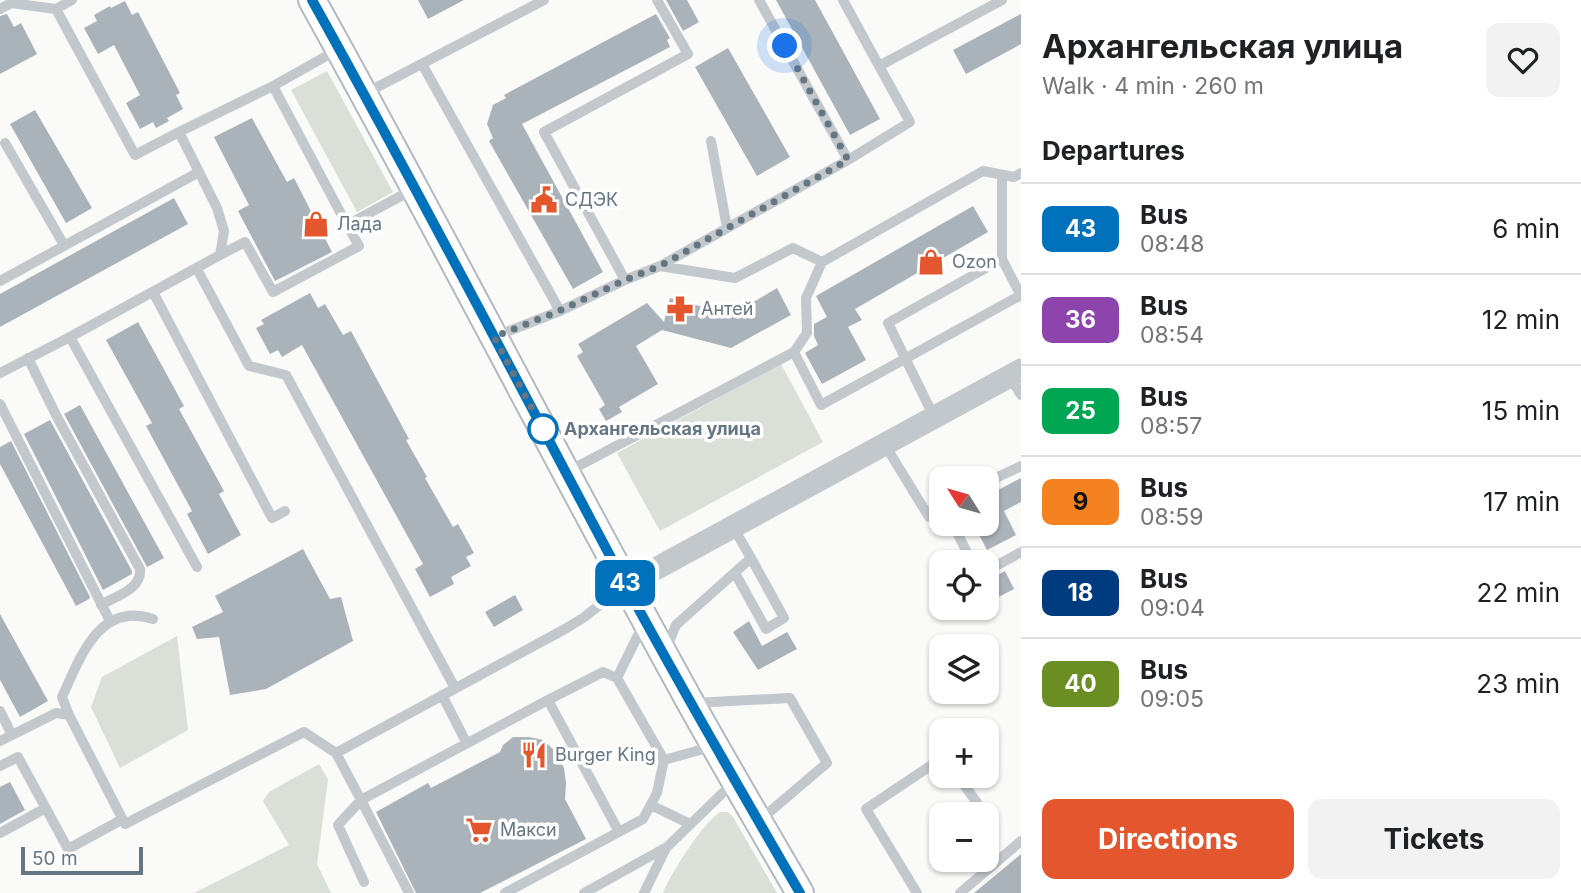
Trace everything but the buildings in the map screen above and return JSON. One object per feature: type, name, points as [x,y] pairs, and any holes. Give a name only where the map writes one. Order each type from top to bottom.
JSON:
[{"type":"main road","points":[[312,0],[664,655],[800,893]]},
{"type":"street","points":[[626,585],[934,418],[1017,381]]},
{"type":"lane","points":[[0,9],[11,3],[56,9],[72,0]]},
{"type":"lane","points":[[363,94],[544,0]]},
{"type":"lane","points":[[625,280],[544,132],[688,54],[657,0]]},
{"type":"lane","points":[[760,0],[848,160]]},
{"type":"lane","points":[[494,337],[660,266],[911,122],[844,0]]},
{"type":"lane","points":[[879,66],[1002,0]]},
{"type":"lane","points":[[56,9],[135,155],[273,86],[339,48]]},
{"type":"lane","points":[[422,64],[559,311]]},
{"type":"lane","points":[[224,232],[245,242],[273,292],[359,246],[273,86]]},
{"type":"lane","points":[[179,132],[217,208],[224,232],[220,255]]},
{"type":"lane","points":[[711,141],[727,228]]},
{"type":"lane","points":[[5,143],[64,245]]},
{"type":"lane","points":[[566,472],[794,352],[807,333],[806,298],[822,262],[983,171],[1014,177],[1021,173]]},
{"type":"lane","points":[[0,281],[199,172]]},
{"type":"lane","points":[[794,352],[821,405],[1021,295],[1002,259],[1002,175]]},
{"type":"lane","points":[[347,225],[414,188]]},
{"type":"lane","points":[[0,373],[245,242]]},
{"type":"lane","points":[[660,266],[735,278],[793,248],[822,262]]},
{"type":"lane","points":[[934,418],[888,323],[1002,259]]},
{"type":"lane","points":[[197,269],[249,366],[286,375],[455,688]]},
{"type":"lane","points":[[153,292],[272,518],[285,511]]},
{"type":"lane","points":[[70,337],[197,567]]},
{"type":"lane","points":[[28,358],[140,569],[141,576],[137,584],[102,605]]},
{"type":"lane","points":[[0,404],[110,621]]},
{"type":"lane","points":[[885,444],[929,517]]},
{"type":"lane","points":[[999,476],[1021,466]]},
{"type":"lane","points":[[733,527],[784,618],[766,629],[735,573]]},
{"type":"lane","points":[[999,564],[1021,552]]},
{"type":"lane","points":[[664,655],[676,625],[751,558]]},
{"type":"lane","points":[[335,753],[583,618],[626,585]]},
{"type":"lane","points":[[153,619],[133,614],[123,615],[100,629],[92,638],[62,697],[125,824],[303,732],[335,753],[409,893]]},
{"type":"lane","points":[[617,678],[645,620]]},
{"type":"lane","points":[[364,882],[338,825],[361,800],[466,742],[603,672],[617,678],[664,760],[657,793],[651,805],[643,819],[505,893]]},
{"type":"lane","points":[[442,695],[466,742]]},
{"type":"lane","points":[[691,704],[790,698],[827,762],[758,821]]},
{"type":"lane","points":[[548,700],[619,832]]},
{"type":"lane","points":[[0,712],[12,735]]},
{"type":"lane","points":[[0,741],[56,713],[69,715]]},
{"type":"lane","points":[[664,760],[715,746]]},
{"type":"lane","points":[[0,766],[18,757],[68,849],[123,819]]},
{"type":"lane","points":[[917,893],[866,809],[929,767]]},
{"type":"lane","points":[[584,893],[666,848],[735,781]]},
{"type":"lane","points":[[651,805],[690,824]]},
{"type":"lane","points":[[0,833],[46,808]]},
{"type":"lane","points":[[960,893],[1021,841]]},
{"type":"lane","points":[[644,893],[666,848]]},
{"type":"shaded area","points":[[327,71],[393,192],[357,212],[291,90]]},
{"type":"shaded area","points":[[781,364],[823,442],[660,531],[617,453]]},
{"type":"shaded area","points":[[177,636],[188,730],[120,768],[91,707],[102,677]]},
{"type":"shaded area","points":[[319,764],[328,779],[317,864],[331,893],[194,893],[289,845],[263,801],[269,792]]},
{"type":"shaded area","points":[[721,812],[728,812],[733,817],[777,893],[663,893],[697,836]]},
{"type":"bus line","name":"43","points":[[312,0],[691,704],[800,893]]},
{"type":"place","name":"СДЭК","points":[[544,200]]},
{"type":"place","name":"Лада","points":[[316,224]]},
{"type":"place","name":"Ozon","points":[[931,262]]},
{"type":"place","name":"Антей","points":[[680,309]]},
{"type":"place","name":"Архангельская улица","points":[[543,429]]},
{"type":"place","name":"Burger King","points":[[534,755]]},
{"type":"place","name":"Макси","points":[[479,830]]},
{"type":"route","points":[[543,429],[494,337],[660,266],[848,160],[785,46]]}]
